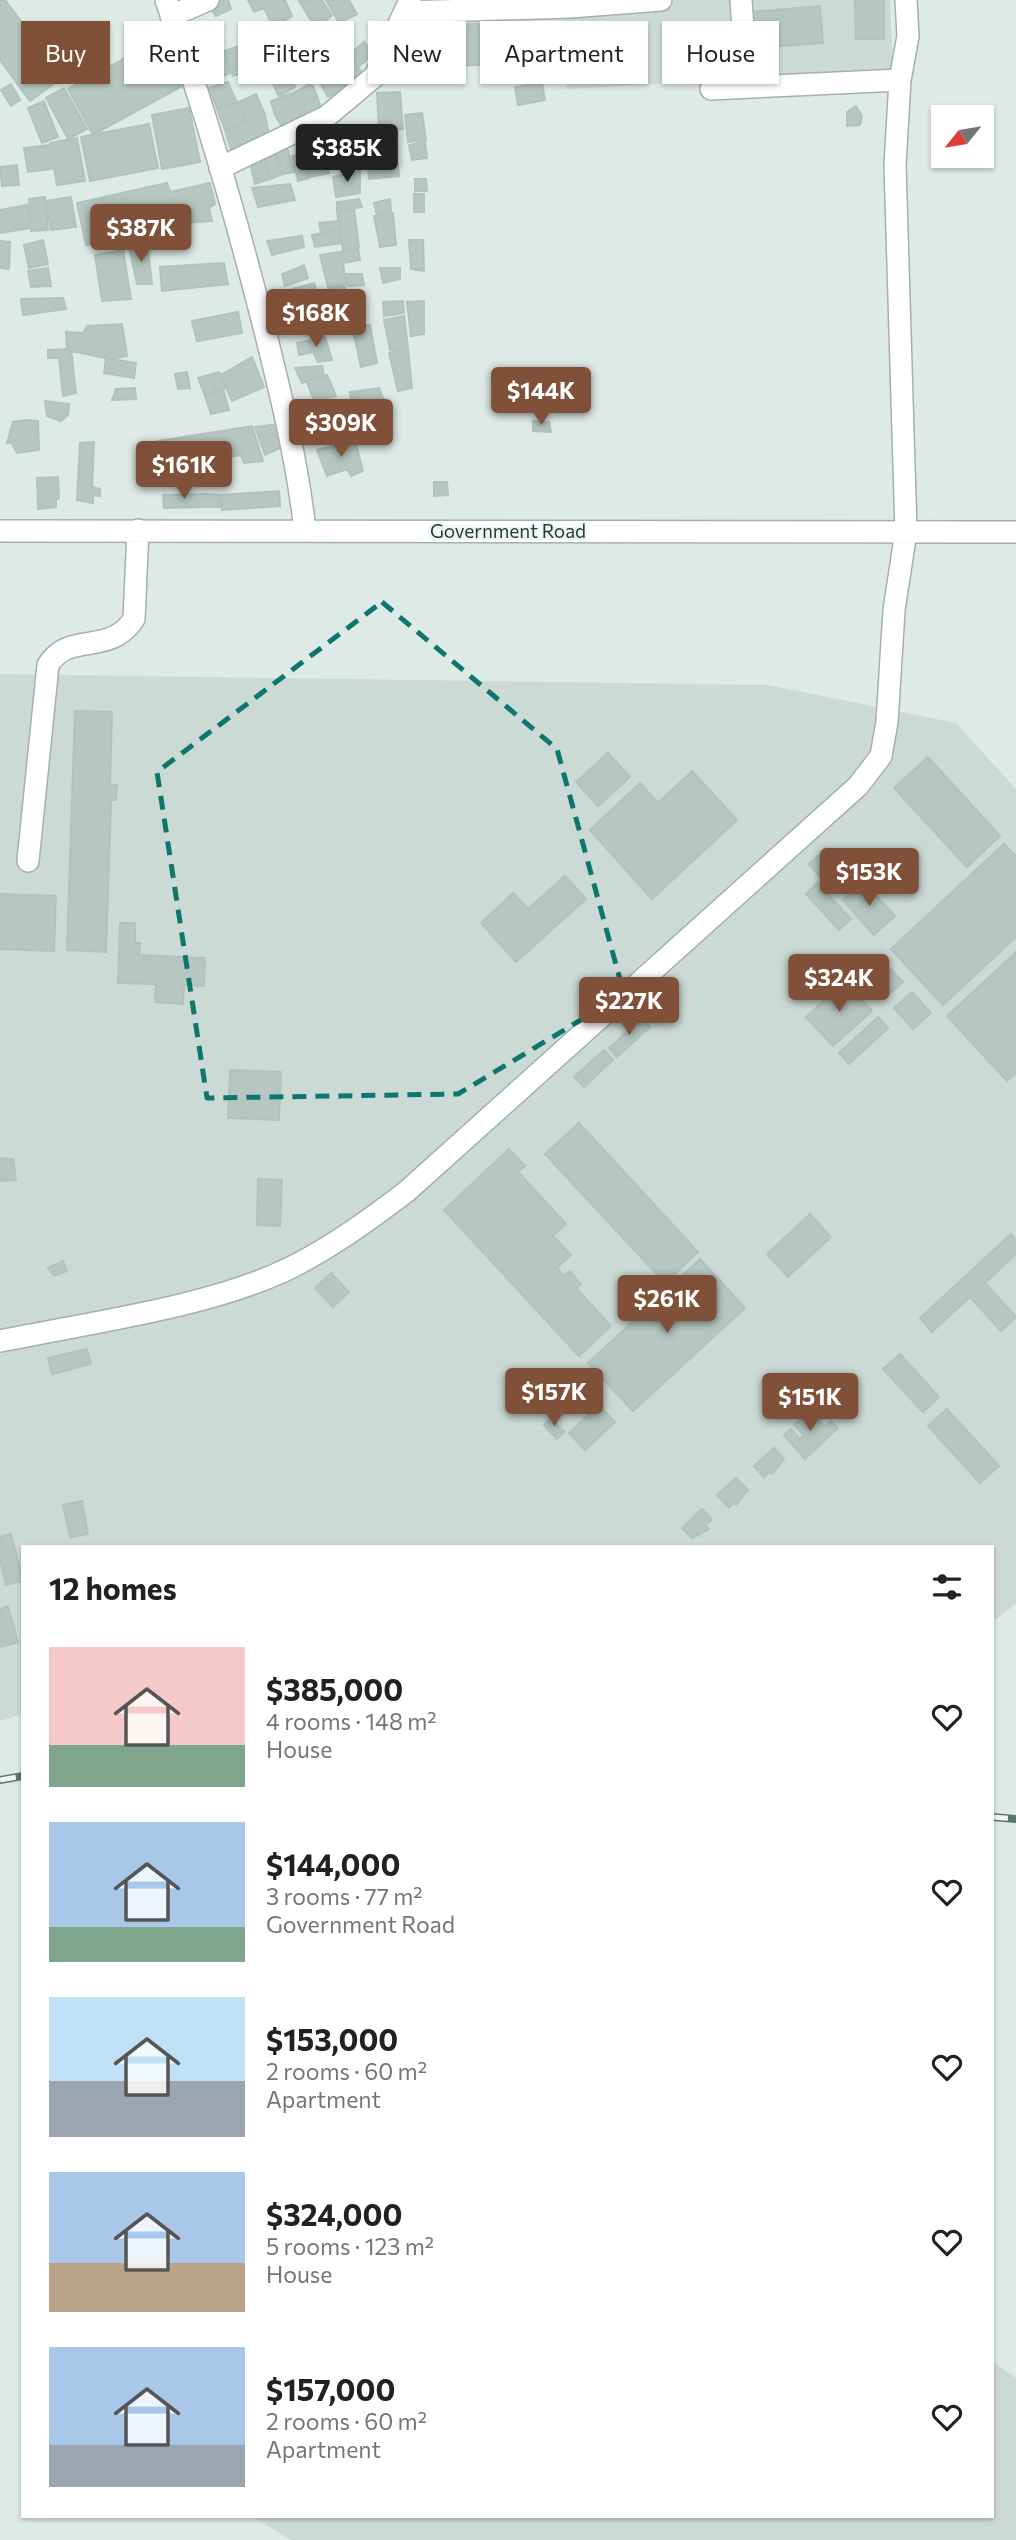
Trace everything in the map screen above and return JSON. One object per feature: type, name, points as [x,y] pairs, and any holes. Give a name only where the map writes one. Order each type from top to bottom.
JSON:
[{"type":"street","points":[[208,0],[169,8],[197,86],[238,221],[298,462],[305,530]]},
{"type":"street","points":[[220,168],[326,117],[375,76],[407,6],[570,7],[661,0]]},
{"type":"street","points":[[741,0],[747,87]]},
{"type":"street","points":[[0,1341],[209,1296],[288,1269],[349,1235],[406,1192],[858,786],[881,756],[887,722],[894,610],[906,532],[895,165],[900,80],[908,36],[906,0]]},
{"type":"street","points":[[711,89],[900,80]]},
{"type":"street","points":[[28,861],[48,665],[63,648],[111,640],[128,628],[134,618],[138,530]]},
{"type":"street","name":"Government Road","points":[[0,531],[1016,532]]},
{"type":"highlighted area","points":[[382,602],[557,749],[624,994],[458,1094],[207,1098],[157,772]]},
{"type":"shaded area","points":[[561,0],[890,0],[893,71],[779,77],[779,21],[662,21],[662,84],[567,89],[567,84],[648,84],[648,21],[562,21]]},
{"type":"shaded area","points":[[0,674],[768,685],[956,723],[1016,789],[1016,1604],[994,1620],[994,1545],[21,1545],[21,1715],[0,1721]]},
{"type":"shaded area","points":[[994,2362],[1016,2378],[1016,2540],[291,2540],[255,2518],[994,2518]]},
{"type":"building","points":[[0,0],[5,0],[21,21],[21,84],[53,84],[30,101],[0,60]]},
{"type":"building","points":[[218,0],[228,0],[231,9],[216,16],[208,5]]},
{"type":"building","points":[[248,0],[285,0],[292,16],[283,21],[270,21],[264,8],[254,12]]},
{"type":"building","points":[[322,0],[332,16],[324,21],[311,21],[299,1]]},
{"type":"building","points":[[326,0],[349,0],[357,14],[338,21]]},
{"type":"building","points":[[855,0],[884,0],[884,39],[856,39]]},
{"type":"building","points":[[820,6],[823,43],[779,46],[779,21],[752,21],[751,12]]},
{"type":"building","points":[[480,23],[480,65],[466,66],[466,24]]},
{"type":"building","points":[[364,42],[368,48],[368,59],[358,67],[354,60],[354,51]]},
{"type":"building","points":[[238,46],[238,74],[233,76],[224,51]]},
{"type":"building","points":[[224,56],[231,73],[224,76]]},
{"type":"building","points":[[124,59],[124,84],[182,86],[93,135],[68,89],[77,84],[110,84],[110,66]]},
{"type":"building","points":[[354,61],[365,77],[348,88],[345,84],[354,84]]},
{"type":"building","points":[[228,82],[237,103],[217,109],[209,88]]},
{"type":"building","points":[[11,84],[20,100],[11,106],[1,90]]},
{"type":"building","points":[[273,84],[294,84],[295,87],[279,97]]},
{"type":"building","points":[[312,84],[317,96],[302,106],[293,93]]},
{"type":"building","points":[[320,84],[345,84],[348,88],[328,97]]},
{"type":"building","points":[[542,84],[545,100],[518,105],[515,87]]},
{"type":"building","points":[[64,88],[87,129],[68,139],[46,98]]},
{"type":"building","points":[[400,92],[403,129],[379,131],[377,93]]},
{"type":"building","points":[[293,93],[302,106],[275,115],[271,101]]},
{"type":"building","points":[[256,94],[265,115],[246,122],[237,103]]},
{"type":"building","points":[[317,96],[322,111],[307,119],[302,106]]},
{"type":"building","points":[[44,101],[58,137],[42,143],[28,108]]},
{"type":"building","points":[[237,103],[246,122],[225,130],[217,109]]},
{"type":"building","points":[[302,106],[307,119],[283,129],[275,115]]},
{"type":"building","points":[[856,106],[862,116],[860,125],[847,126],[847,112]]},
{"type":"building","points":[[189,108],[200,162],[162,169],[152,115]]},
{"type":"building","points":[[422,113],[426,140],[408,142],[405,115]]},
{"type":"building","points":[[265,115],[269,135],[231,150],[225,130]]},
{"type":"building","points":[[149,124],[158,168],[90,181],[81,137]]},
{"type":"building","points":[[346,126],[350,155],[329,159],[324,132]]},
{"type":"building","points":[[77,138],[85,181],[57,185],[50,143]]},
{"type":"building","points":[[390,140],[392,165],[398,164],[399,176],[369,179],[366,142]]},
{"type":"building","points":[[425,142],[427,158],[412,160],[409,145]]},
{"type":"building","points":[[48,145],[52,169],[28,172],[24,148]]},
{"type":"building","points":[[287,148],[294,172],[283,174],[276,153]]},
{"type":"building","points":[[319,152],[321,161],[326,161],[329,173],[310,177],[305,153]]},
{"type":"building","points":[[276,153],[283,174],[270,179],[263,157]]},
{"type":"building","points":[[303,153],[309,178],[298,181],[292,156]]},
{"type":"building","points":[[263,157],[270,179],[255,184],[250,162]]},
{"type":"building","points":[[17,165],[19,185],[2,186],[0,167]]},
{"type":"building","points":[[360,171],[360,193],[336,197],[333,177]]},
{"type":"building","points":[[415,179],[426,179],[427,191],[415,191]]},
{"type":"building","points":[[167,183],[170,192],[210,183],[215,204],[209,208],[212,221],[186,223],[188,233],[86,245],[77,203]]},
{"type":"building","points":[[290,184],[295,200],[258,207],[252,188]]},
{"type":"building","points":[[414,194],[424,194],[424,212],[414,212]]},
{"type":"building","points":[[45,197],[48,230],[31,231],[29,199]]},
{"type":"building","points":[[71,197],[76,227],[51,230],[46,201]]},
{"type":"building","points":[[359,199],[362,207],[337,211],[337,202]]},
{"type":"building","points":[[390,199],[391,211],[377,216],[374,203]]},
{"type":"building","points":[[27,205],[31,228],[0,233],[0,210]]},
{"type":"building","points":[[354,209],[359,248],[343,250],[337,211]]},
{"type":"building","points":[[393,213],[396,245],[380,247],[374,216]]},
{"type":"building","points":[[338,221],[340,230],[321,233],[319,223]]},
{"type":"building","points":[[340,230],[342,243],[315,247],[312,235]]},
{"type":"building","points":[[302,236],[304,247],[272,255],[267,241]]},
{"type":"building","points":[[43,240],[48,264],[29,268],[24,245]]},
{"type":"building","points":[[409,240],[423,240],[424,271],[411,269]]},
{"type":"building","points":[[0,241],[10,242],[9,269],[0,268]]},
{"type":"building","points":[[147,243],[152,284],[137,284],[129,247]]},
{"type":"building","points":[[358,249],[360,260],[343,263],[346,285],[328,287],[320,255]]},
{"type":"building","points":[[123,250],[131,299],[102,301],[95,255]]},
{"type":"building","points":[[224,263],[228,284],[162,291],[160,267]]},
{"type":"building","points":[[304,265],[308,278],[285,286],[282,274]]},
{"type":"building","points":[[48,268],[51,286],[31,287],[28,271]]},
{"type":"building","points":[[380,268],[400,268],[400,279],[383,283]]},
{"type":"building","points":[[345,274],[362,274],[364,285],[348,286]]},
{"type":"building","points":[[314,283],[320,301],[290,309],[286,291]]},
{"type":"building","points":[[345,287],[347,299],[331,301],[328,288]]},
{"type":"building","points":[[63,298],[66,309],[23,315],[21,299]]},
{"type":"building","points":[[403,301],[404,313],[384,316],[383,302]]},
{"type":"building","points":[[424,301],[424,334],[411,336],[407,302]]},
{"type":"building","points":[[318,303],[323,317],[292,326],[290,311]]},
{"type":"building","points":[[238,312],[242,333],[197,341],[192,321]]},
{"type":"building","points":[[404,316],[408,348],[390,350],[384,320]]},
{"type":"building","points":[[122,324],[127,356],[109,359],[67,350],[66,332],[83,333],[87,326]]},
{"type":"building","points":[[370,325],[377,363],[361,367],[352,326]]},
{"type":"building","points":[[325,337],[332,360],[318,362],[313,352],[299,355],[297,343]]},
{"type":"building","points":[[408,348],[412,388],[398,391],[389,353]]},
{"type":"building","points":[[71,349],[76,393],[63,396],[59,358],[48,358],[48,350]]},
{"type":"building","points":[[252,357],[264,387],[232,401],[221,375]]},
{"type":"building","points":[[106,358],[136,363],[134,378],[104,373]]},
{"type":"building","points":[[322,366],[324,375],[302,383],[295,368]]},
{"type":"building","points":[[187,372],[190,388],[178,389],[175,374]]},
{"type":"building","points":[[219,372],[226,388],[216,392],[209,375]]},
{"type":"building","points":[[209,375],[216,392],[205,396],[198,378]]},
{"type":"building","points":[[327,375],[336,396],[314,401],[307,382]]},
{"type":"building","points":[[135,388],[136,399],[112,400],[116,389]]},
{"type":"building","points":[[379,388],[388,411],[354,416],[350,392]]},
{"type":"building","points":[[223,389],[229,410],[211,414],[205,396]]},
{"type":"building","points":[[45,401],[69,404],[68,415],[61,421],[47,416]]},
{"type":"building","points":[[345,418],[348,426],[338,431],[316,434],[314,425]]},
{"type":"building","points":[[385,419],[389,432],[359,439],[356,426]]},
{"type":"building","points":[[38,421],[39,450],[17,453],[11,442],[7,443],[13,422]]},
{"type":"building","points":[[533,421],[549,422],[551,432],[533,431]]},
{"type":"building","points":[[277,424],[283,447],[265,455],[255,427]]},
{"type":"building","points":[[252,426],[263,461],[244,463],[241,455],[161,465],[158,441]]},
{"type":"building","points":[[355,440],[363,471],[351,476],[347,469],[327,476],[317,450]]},
{"type":"building","points":[[94,442],[92,487],[100,489],[100,496],[93,495],[93,503],[77,500],[80,443]]},
{"type":"building","points":[[58,477],[59,498],[56,500],[56,507],[38,509],[37,478]]},
{"type":"building","points":[[434,482],[447,482],[448,495],[434,496]]},
{"type":"building","points":[[279,491],[280,506],[222,510],[221,495]]},
{"type":"building","points":[[206,494],[205,507],[164,508],[163,495]]},
{"type":"building","points":[[206,494],[221,495],[220,507],[205,507]]},
{"type":"building","points":[[75,711],[112,712],[110,785],[117,785],[116,800],[111,800],[106,952],[67,950]]},
{"type":"building","points":[[608,753],[630,777],[598,806],[576,782]]},
{"type":"building","points":[[928,757],[1000,836],[967,867],[894,788]]},
{"type":"building","points":[[692,771],[737,820],[652,899],[590,830],[640,783],[658,803]]},
{"type":"building","points":[[1004,844],[1016,856],[1016,937],[943,1005],[891,949]]},
{"type":"building","points":[[826,848],[839,861],[821,878],[809,864]]},
{"type":"building","points":[[565,876],[586,899],[516,962],[481,923],[513,893],[528,909]]},
{"type":"building","points":[[863,881],[895,916],[874,935],[843,900]]},
{"type":"building","points":[[817,883],[851,919],[839,930],[806,894]]},
{"type":"building","points":[[0,894],[56,896],[54,951],[0,949]]},
{"type":"building","points":[[120,923],[135,923],[135,943],[140,943],[139,955],[205,958],[204,986],[184,985],[183,1004],[155,1002],[156,984],[118,983]]},
{"type":"building","points":[[1016,952],[1016,1073],[1007,1081],[947,1016]]},
{"type":"building","points":[[891,969],[903,982],[884,999],[873,986]]},
{"type":"building","points":[[844,982],[872,1011],[833,1046],[806,1017]]},
{"type":"building","points":[[912,992],[931,1013],[913,1029],[894,1008]]},
{"type":"building","points":[[878,1017],[888,1028],[849,1064],[839,1053]]},
{"type":"building","points":[[642,1018],[650,1027],[617,1057],[609,1048]]},
{"type":"building","points":[[604,1050],[613,1060],[584,1087],[574,1077]]},
{"type":"building","points":[[230,1070],[281,1072],[279,1120],[228,1118]]},
{"type":"building","points":[[579,1123],[698,1252],[665,1283],[545,1154]]},
{"type":"building","points":[[509,1149],[525,1166],[518,1172],[566,1224],[553,1236],[571,1255],[557,1268],[564,1276],[570,1271],[581,1284],[576,1288],[611,1326],[579,1356],[444,1210]]},
{"type":"building","points":[[0,1158],[13,1159],[16,1180],[0,1181]]},
{"type":"building","points":[[258,1179],[282,1180],[280,1226],[257,1225]]},
{"type":"building","points":[[810,1214],[831,1237],[788,1277],[767,1254]]},
{"type":"building","points":[[1011,1234],[1016,1240],[1016,1254],[985,1283],[1016,1317],[1001,1331],[970,1297],[932,1332],[920,1318]]},
{"type":"building","points":[[700,1259],[745,1308],[633,1411],[588,1363]]},
{"type":"building","points":[[63,1261],[67,1271],[54,1276],[48,1268]]},
{"type":"building","points":[[331,1273],[349,1292],[333,1307],[315,1288]]},
{"type":"building","points":[[87,1349],[91,1364],[52,1374],[48,1358]]},
{"type":"building","points":[[900,1354],[939,1397],[923,1412],[883,1369]]},
{"type":"building","points":[[599,1405],[615,1422],[585,1450],[569,1433]]},
{"type":"building","points":[[814,1406],[823,1417],[819,1421],[824,1427],[831,1421],[838,1428],[805,1459],[784,1435],[791,1429],[800,1439],[804,1435],[794,1425]]},
{"type":"building","points":[[947,1409],[999,1466],[980,1483],[928,1426]]},
{"type":"building","points":[[551,1418],[564,1432],[557,1439],[544,1425]]},
{"type":"building","points":[[774,1448],[784,1459],[772,1474],[770,1472],[764,1477],[754,1466]]},
{"type":"building","points":[[736,1478],[748,1490],[736,1505],[733,1503],[729,1508],[717,1495]]},
{"type":"building","points":[[82,1501],[88,1534],[70,1537],[63,1505]]},
{"type":"building","points":[[702,1509],[712,1520],[705,1526],[709,1529],[692,1538],[682,1528]]},
{"type":"building","points":[[11,1534],[21,1581],[6,1585],[0,1559],[0,1537]]},
{"type":"building","points":[[8,1606],[18,1642],[0,1647],[0,1609]]},
{"type":"railway","points":[[0,1780],[21,1776]]},
{"type":"railway","points":[[994,1817],[1016,1819]]}]
